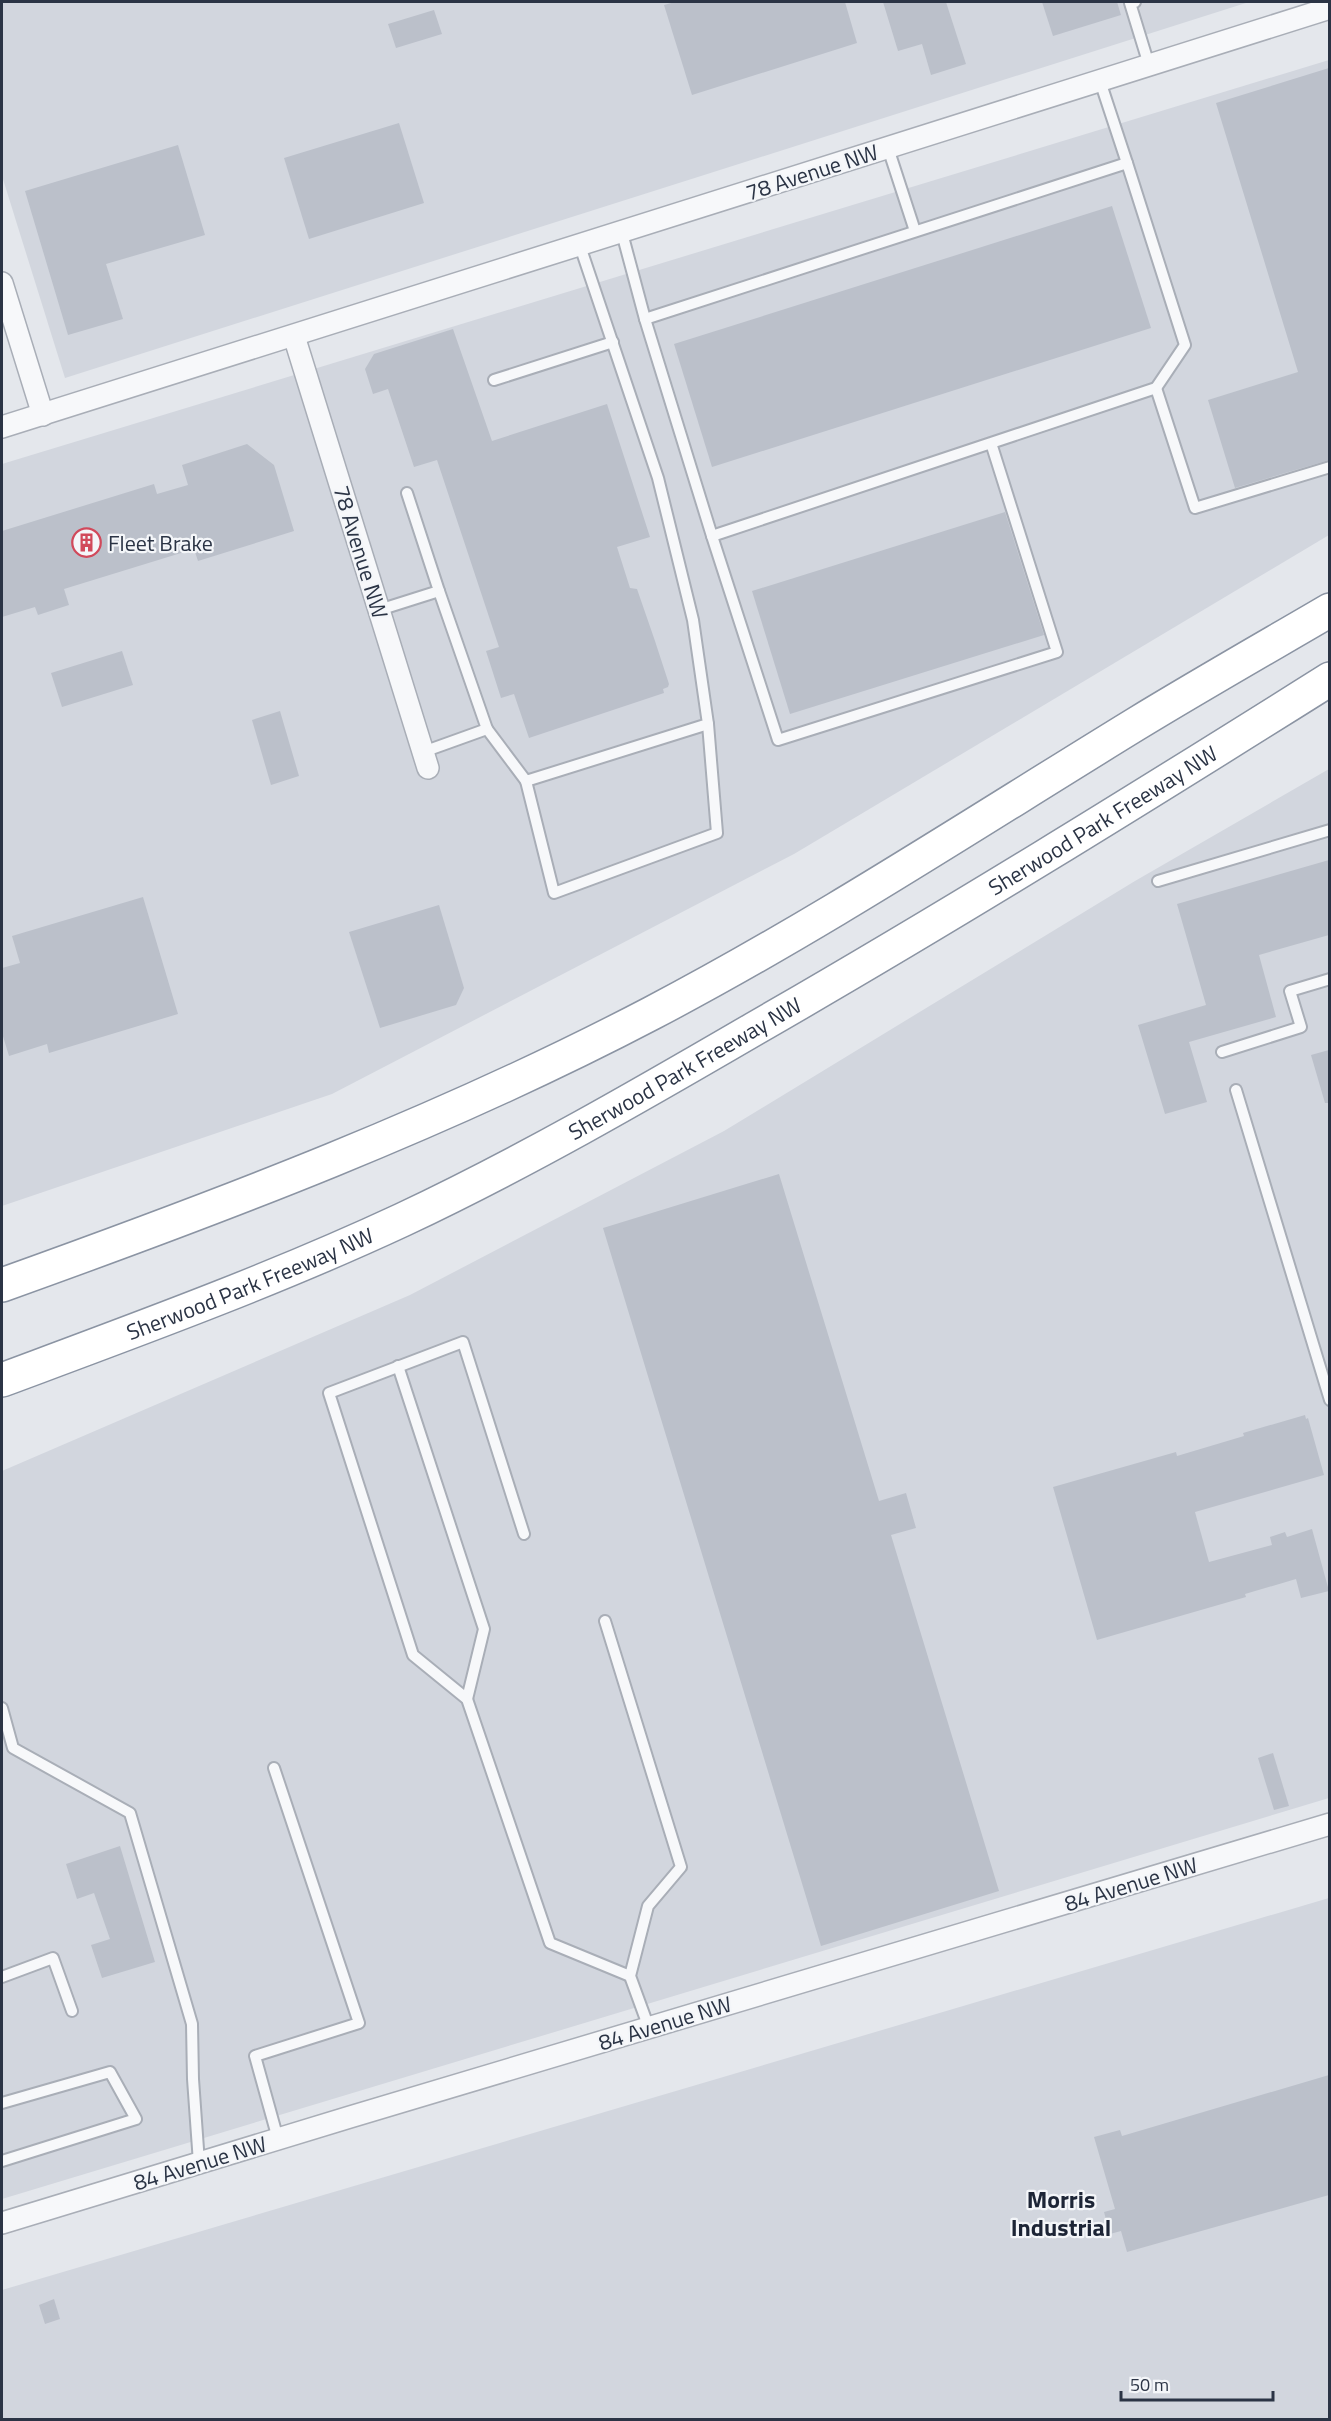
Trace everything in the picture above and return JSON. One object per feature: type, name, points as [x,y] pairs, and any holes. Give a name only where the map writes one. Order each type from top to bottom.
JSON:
[{"type":"highway","points":[[2,1285],[409,1128],[560,1060],[740,964],[1329,610]]},
{"type":"highway","name":"Sherwood Park Freeway NW","points":[[2,1380],[221,1298],[402,1220],[600,1118],[875,960],[1329,680]]},
{"type":"highway","points":[[2,1277],[63,1263]]},
{"type":"street","name":"78 Avenue NW","points":[[2,427],[1329,8]]},
{"type":"street","points":[[2,284],[43,415]]},
{"type":"street","name":"78 Avenue NW","points":[[294,336],[425,760]]},
{"type":"street","name":"84 Avenue NW","points":[[2,2223],[1329,1824]]},
{"type":"lane","points":[[1132,2],[1149,65]]},
{"type":"lane","points":[[712,536],[1156,388],[1185,345],[1100,81]]},
{"type":"lane","points":[[888,148],[915,231]]},
{"type":"lane","points":[[645,319],[1127,163]]},
{"type":"lane","points":[[622,232],[645,319],[778,740],[1057,652],[991,443]]},
{"type":"lane","points":[[407,493],[487,729],[526,781],[554,893],[717,833],[708,724],[693,620],[660,489],[580,246]]},
{"type":"lane","points":[[494,380],[613,342]]},
{"type":"lane","points":[[1156,388],[1195,508],[1329,466]]},
{"type":"lane","points":[[379,610],[439,591]]},
{"type":"lane","points":[[526,781],[708,724]]},
{"type":"lane","points":[[425,760],[487,729]]},
{"type":"lane","points":[[1158,881],[1329,830]]},
{"type":"lane","points":[[1222,1052],[1301,1027],[1290,991],[1329,979]]},
{"type":"lane","points":[[1236,1090],[1329,1400]]},
{"type":"lane","points":[[467,1699],[412,1655],[329,1393],[463,1342],[524,1534]]},
{"type":"lane","points":[[398,1366],[484,1629],[467,1699],[550,1943],[630,1976]]},
{"type":"lane","points":[[605,1621],[681,1867],[648,1905],[630,1976],[649,2028]]},
{"type":"lane","points":[[2,1708],[13,1748],[130,1813],[192,2024],[199,2163]]},
{"type":"lane","points":[[274,1768],[359,2023],[255,2056],[278,2139]]},
{"type":"lane","points":[[2,1977],[53,1958],[72,2011]]},
{"type":"lane","points":[[2,2103],[110,2072],[136,2119],[2,2161]]},
{"type":"shaded area","points":[[2,2],[1249,2],[65,378],[2,176]]},
{"type":"shaded area","points":[[1329,60],[1329,535],[794,854],[332,1094],[2,1206],[2,464]]},
{"type":"shaded area","points":[[1329,769],[1329,1798],[2,2199],[2,1471],[410,1295],[724,1131],[1135,881]]},
{"type":"shaded area","points":[[1329,1898],[1329,2419],[2,2419],[2,2290]]},
{"type":"building","points":[[675,2],[845,2],[857,43],[692,95],[664,5]]},
{"type":"building","points":[[883,2],[946,2],[966,64],[931,75],[922,44],[898,51]]},
{"type":"building","points":[[1042,2],[1117,2],[1121,15],[1053,36]]},
{"type":"building","points":[[434,10],[442,34],[396,48],[388,24]]},
{"type":"building","points":[[1329,68],[1329,460],[1235,488],[1208,400],[1298,372],[1216,103]]},
{"type":"building","points":[[399,123],[424,203],[309,239],[284,158]]},
{"type":"building","points":[[178,145],[205,235],[106,264],[123,319],[68,335],[25,191]]},
{"type":"building","points":[[1112,206],[1151,328],[712,467],[674,344]]},
{"type":"building","points":[[453,329],[492,441],[607,404],[650,537],[617,547],[630,588],[637,589],[669,684],[663,689],[664,693],[529,738],[514,694],[501,698],[486,651],[499,647],[437,460],[414,467],[388,389],[373,394],[365,369],[374,354]]},
{"type":"building","points":[[247,444],[274,465],[294,531],[198,561],[194,549],[64,589],[69,605],[38,615],[35,607],[2,617],[2,531],[154,484],[157,494],[188,485],[182,465]]},
{"type":"building","points":[[1005,512],[1044,635],[790,714],[752,591]]},
{"type":"building","points":[[122,651],[133,685],[62,707],[51,673]]},
{"type":"building","points":[[280,711],[299,776],[271,785],[252,720]]},
{"type":"building","points":[[1329,860],[1329,935],[1259,955],[1276,1017],[1189,1042],[1207,1102],[1165,1114],[1138,1025],[1206,1005],[1177,904]]},
{"type":"building","points":[[143,897],[178,1014],[49,1053],[47,1044],[9,1056],[2,1033],[2,968],[20,963],[12,936]]},
{"type":"building","points":[[439,905],[464,988],[456,1005],[380,1028],[349,932]]},
{"type":"building","points":[[1329,1050],[1329,1103],[1325,1103],[1311,1055]]},
{"type":"building","points":[[779,1174],[879,1501],[906,1493],[916,1528],[891,1535],[999,1891],[821,1946],[603,1228]]},
{"type":"building","points":[[1305,1415],[1306,1419],[1308,1418],[1324,1475],[1195,1512],[1209,1562],[1272,1545],[1270,1537],[1285,1532],[1287,1537],[1312,1529],[1329,1591],[1301,1598],[1296,1579],[1245,1594],[1246,1597],[1097,1640],[1053,1487],[1176,1452],[1177,1456]]},
{"type":"building","points":[[1273,1753],[1289,1806],[1274,1810],[1258,1758]]},
{"type":"building","points":[[120,1846],[155,1962],[102,1978],[91,1945],[110,1939],[94,1893],[77,1899],[66,1864]]},
{"type":"building","points":[[1329,2075],[1329,2195],[1127,2252],[1121,2231],[1110,2234],[1104,2212],[1115,2209],[1094,2137],[1120,2130],[1122,2136]]},
{"type":"building","points":[[54,2299],[60,2319],[45,2324],[39,2305]]},
{"type":"place","name":"Fleet Brake","points":[[87,543]]},
{"type":"district","name":"Morris Industrial","points":[[1061,2213]]}]
